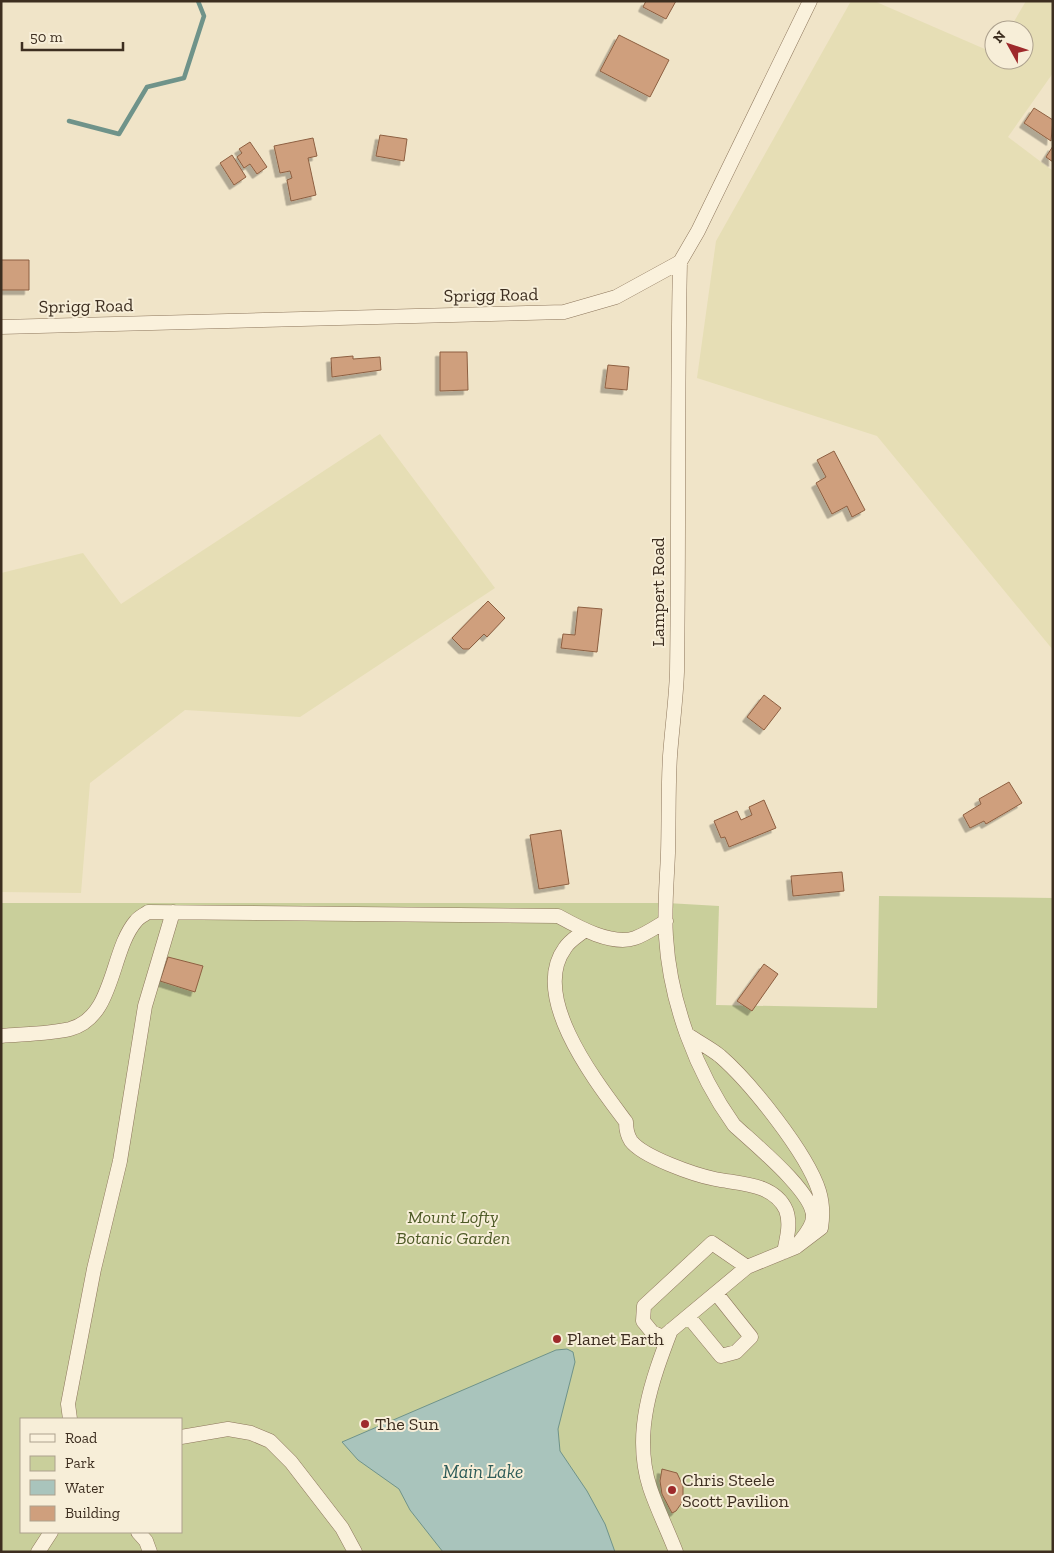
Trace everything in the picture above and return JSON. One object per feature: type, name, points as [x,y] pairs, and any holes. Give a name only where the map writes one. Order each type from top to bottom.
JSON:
[{"type":"street","points":[[680,262],[698,231],[810,1]]},
{"type":"street","name":"Sprigg Road","points":[[1,327],[564,312],[616,297],[680,262]]},
{"type":"street","name":"Lampert Road","points":[[680,262],[676,424],[677,675],[670,758],[666,921],[669,968],[676,1001],[702,1070],[728,1116],[734,1125],[791,1179],[812,1209],[811,1226],[790,1249]]},
{"type":"street","points":[[1,1036],[70,1029],[89,1018],[103,999],[130,930],[136,920],[148,912],[558,916],[585,930],[612,939],[626,940],[642,935],[666,921]]},
{"type":"street","points":[[70,1418],[68,1404],[94,1270],[120,1161],[145,1006],[173,912]]},
{"type":"street","points":[[585,930],[565,947],[554,975],[554,990],[558,1008],[569,1035],[588,1067],[626,1122],[627,1132],[632,1142],[642,1150],[684,1169],[713,1179],[746,1184],[770,1192],[780,1200],[788,1217],[790,1249]]},
{"type":"street","points":[[688,1034],[720,1056],[767,1107],[813,1177],[819,1191],[824,1213],[821,1228],[790,1249],[748,1267],[664,1336],[652,1332],[643,1321],[644,1306],[712,1242],[748,1267]]},
{"type":"street","points":[[688,1316],[721,1356],[736,1352],[750,1337],[716,1293]]},
{"type":"street","points":[[671,1330],[654,1375],[642,1429],[649,1487],[676,1552]]},
{"type":"street","points":[[182,1437],[228,1429],[251,1433],[270,1441],[291,1462],[342,1528],[355,1552]]},
{"type":"street","points":[[38,1552],[50,1533]]},
{"type":"street","points":[[139,1533],[146,1541],[150,1552]]},
{"type":"shaded area","points":[[851,1],[874,1],[984,49],[984,70],[1034,70],[1034,20],[1015,20],[1026,1],[1053,1],[1053,73],[1008,137],[1053,171],[1053,650],[877,436],[697,378],[716,241]]},
{"type":"shaded area","points":[[380,434],[495,588],[300,717],[185,710],[90,783],[81,893],[1,892],[1,573],[83,553],[121,604]]},
{"type":"green space","name":"Mount Lofty Botanic Garden","points":[[879,896],[1053,898],[1053,1552],[1,1552],[1,903],[667,903],[719,906],[716,1005],[877,1008]]},
{"type":"water","name":"Main Lake","points":[[567,1349],[573,1352],[575,1362],[558,1429],[560,1451],[587,1491],[605,1524],[615,1552],[443,1552],[410,1510],[399,1489],[358,1460],[342,1442],[556,1350]]},
{"type":"building","points":[[646,1],[676,1],[666,19],[643,7]]},
{"type":"building","points":[[619,35],[669,60],[650,97],[600,71]]},
{"type":"building","points":[[1034,108],[1053,120],[1051,141],[1024,123]]},
{"type":"building","points":[[380,135],[407,139],[404,161],[376,156]]},
{"type":"building","points":[[313,138],[317,156],[308,158],[316,195],[291,201],[287,180],[292,178],[290,171],[280,173],[274,146]]},
{"type":"building","points":[[250,142],[267,167],[257,174],[250,164],[244,168],[237,157],[242,153],[239,149]]},
{"type":"building","points":[[1053,146],[1053,162],[1046,157]]},
{"type":"building","points":[[232,155],[246,177],[234,185],[220,163]]},
{"type":"building","points":[[1,260],[29,260],[29,290],[1,290]]},
{"type":"building","points":[[440,352],[467,352],[468,390],[440,391]]},
{"type":"building","points":[[353,356],[353,359],[380,357],[381,370],[332,377],[331,358]]},
{"type":"building","points":[[608,365],[629,367],[627,390],[605,388]]},
{"type":"building","points":[[834,451],[865,510],[852,517],[847,506],[832,514],[816,483],[826,477],[817,460]]},
{"type":"building","points":[[488,601],[505,618],[487,637],[484,634],[469,649],[463,649],[452,638]]},
{"type":"building","points":[[578,607],[602,609],[597,652],[561,648],[563,634],[575,635]]},
{"type":"building","points":[[764,695],[781,708],[764,730],[747,717]]},
{"type":"building","points":[[1009,782],[1022,803],[986,824],[984,821],[970,828],[963,815],[981,804],[979,799]]},
{"type":"building","points":[[764,800],[776,828],[729,847],[725,837],[721,838],[714,821],[737,811],[741,820],[752,815],[749,807]]},
{"type":"building","points":[[561,830],[569,884],[539,889],[530,835]]},
{"type":"building","points":[[842,872],[844,891],[793,896],[791,876]]},
{"type":"building","points":[[168,957],[203,966],[195,992],[160,981]]},
{"type":"building","points":[[764,964],[778,974],[752,1011],[737,1001]]},
{"type":"building","name":"Chris Steele Scott Pavilion","points":[[662,1469],[677,1473],[683,1486],[683,1501],[676,1511],[672,1513],[662,1494],[660,1481]]},
{"type":"waterway","points":[[69,121],[119,134],[147,87],[184,78],[204,16],[198,1]]},
{"type":"place","name":"Planet Earth","points":[[557,1339]]},
{"type":"place","name":"The Sun","points":[[365,1424]]},
{"type":"place","name":"Chris Steele Scott Pavilion","points":[[672,1490]]}]
